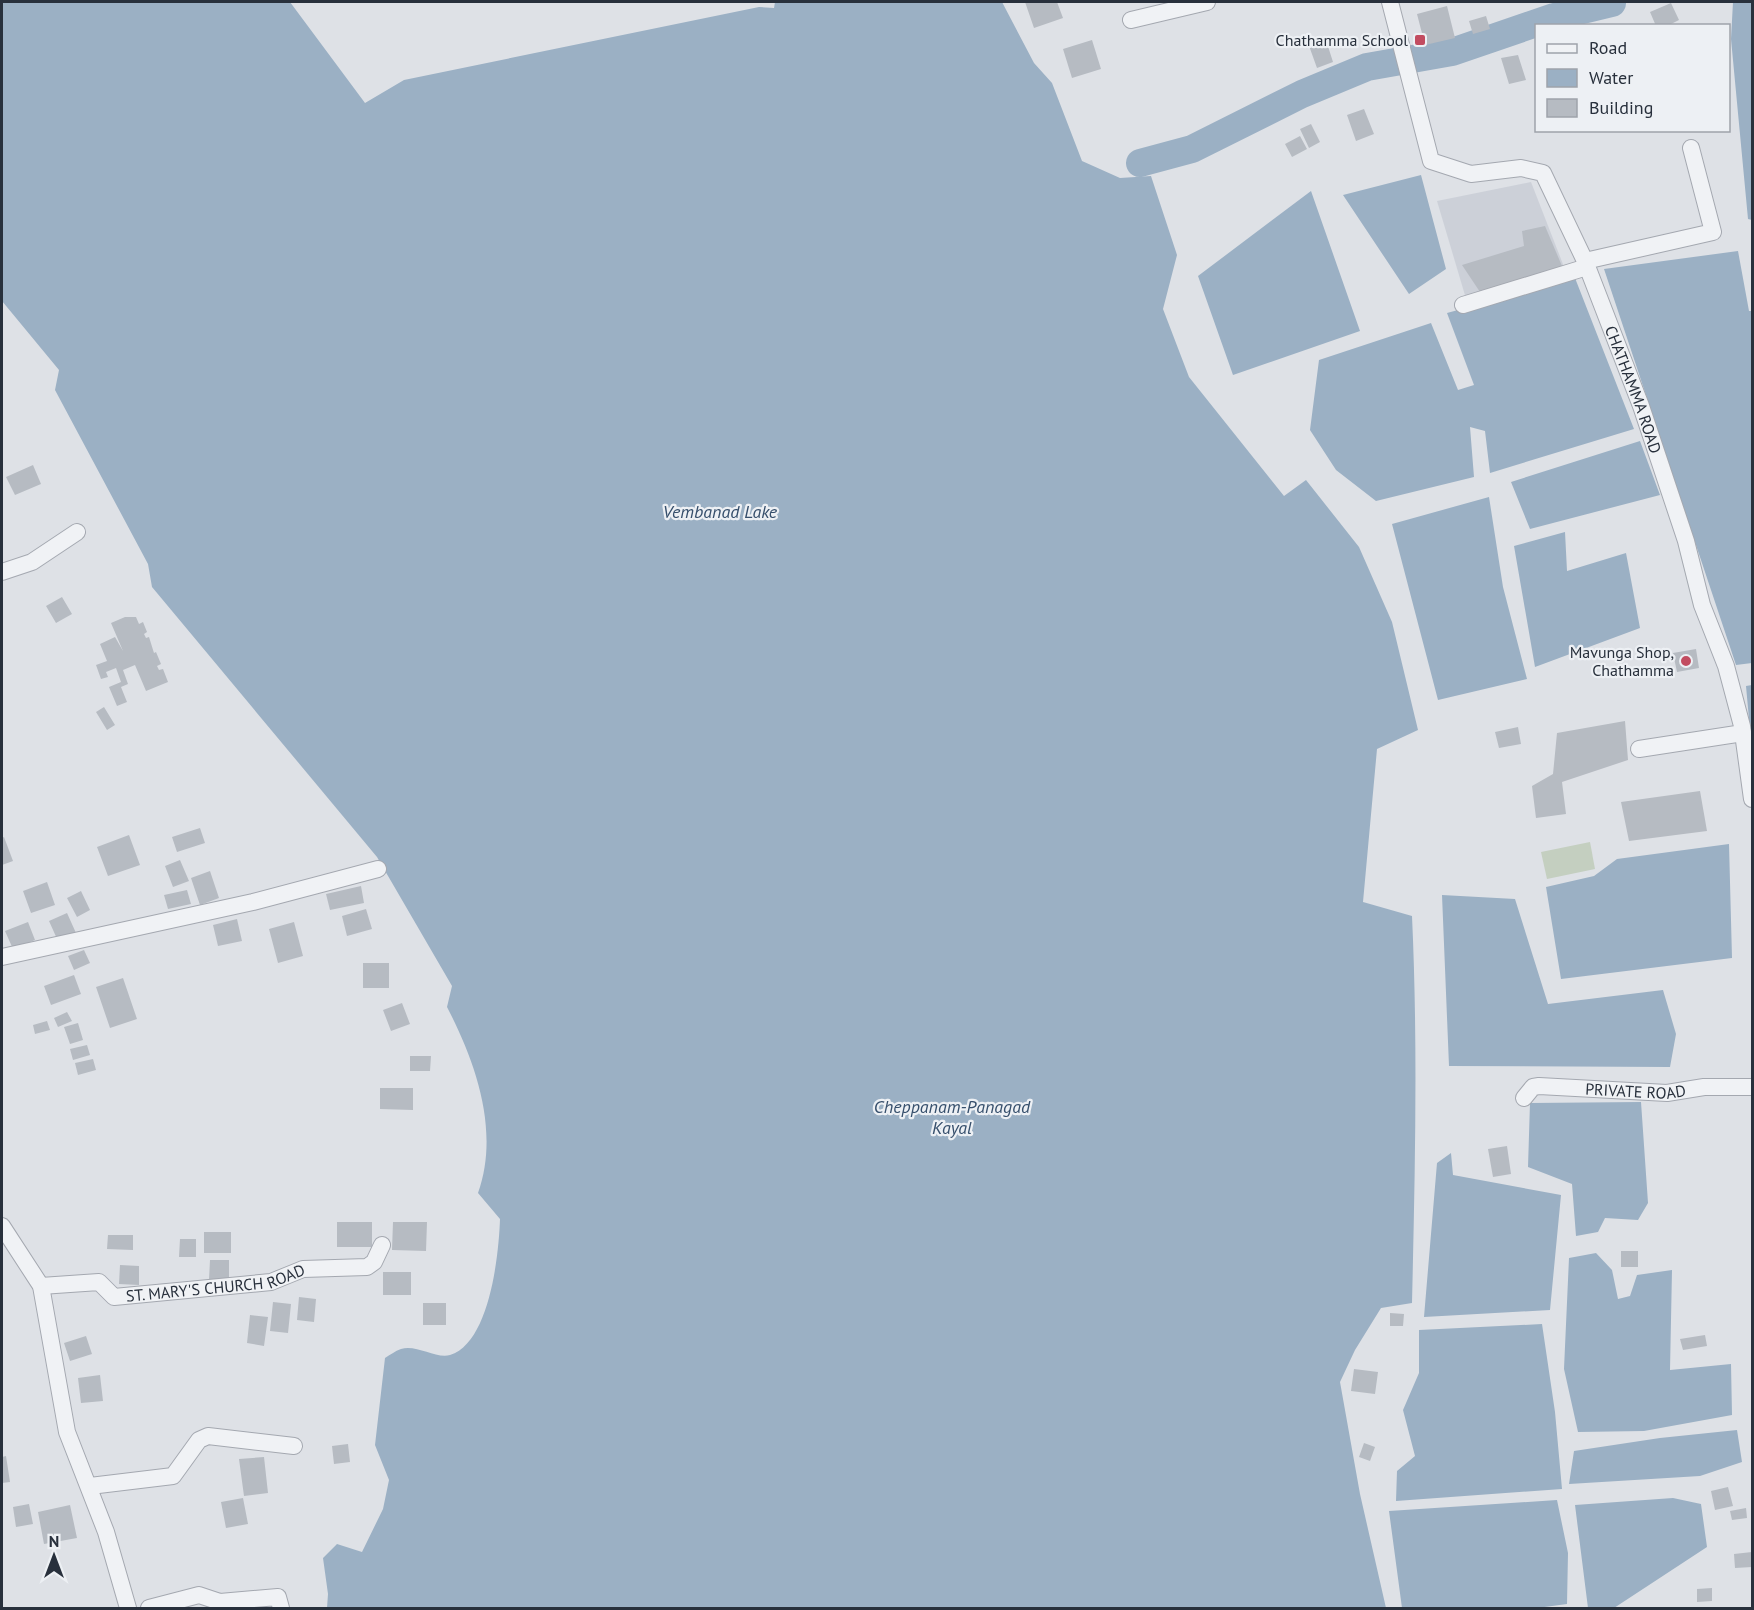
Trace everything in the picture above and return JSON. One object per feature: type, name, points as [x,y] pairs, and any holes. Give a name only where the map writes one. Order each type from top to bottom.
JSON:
[{"type":"street","points":[[1131,20],[1207,2]]},
{"type":"street","name":"CHATHAMMA ROAD","points":[[1390,2],[1431,161],[1471,174],[1521,168],[1543,173],[1586,264],[1641,406],[1686,541],[1702,605],[1726,666],[1743,733],[1752,799]]},
{"type":"street","points":[[1463,305],[1586,264],[1713,232],[1691,148]]},
{"type":"street","points":[[2,572],[32,562],[77,532]]},
{"type":"street","points":[[1639,749],[1743,733]]},
{"type":"street","points":[[2,957],[253,902],[378,869]]},
{"type":"street","name":"PRIVATE ROAD","points":[[1524,1098],[1533,1087],[1539,1086],[1667,1093],[1704,1086],[1752,1087]]},
{"type":"street","points":[[2,1226],[7,1241],[41,1286],[67,1432],[90,1486],[128,1608]]},
{"type":"street","name":"ST. MARY'S CHURCH ROAD","points":[[41,1286],[99,1282],[114,1297],[272,1282],[303,1269],[367,1267],[374,1262],[382,1245]]},
{"type":"street","points":[[90,1486],[173,1476],[199,1440],[208,1436],[294,1446]]},
{"type":"street","points":[[149,1608],[199,1595],[220,1602],[278,1597],[281,1608]]},
{"type":"shaded area","points":[[1531,182],[1566,272],[1467,302],[1437,201]]},
{"type":"green space","points":[[1590,842],[1595,869],[1547,879],[1541,852]]},
{"type":"water","name":"Vembanad Lake","points":[[2,2],[290,2],[365,103],[404,80],[759,7],[774,8],[775,2],[1002,2],[1034,63],[1052,83],[1082,161],[1120,178],[1151,176],[1177,255],[1163,309],[1189,377],[1284,496],[1306,480],[1359,547],[1392,622],[1418,730],[1377,749],[1363,902],[1412,916],[1415,1157],[1412,1303],[1381,1308],[1355,1350],[1340,1382],[1360,1494],[1386,1608],[327,1608],[328,1594],[323,1558],[337,1544],[362,1552],[383,1509],[389,1480],[375,1445],[385,1358],[407,1348],[444,1356],[464,1347],[475,1333],[490,1295],[500,1219],[478,1193],[487,1146],[482,1098],[467,1051],[447,1007],[452,986],[377,857],[152,587],[148,564],[55,390],[59,370],[2,301]]},
{"type":"water","points":[[1733,2],[1752,2],[1752,220],[1748,219],[1731,39]]},
{"type":"water","points":[[1421,175],[1446,269],[1409,294],[1343,195]]},
{"type":"water","points":[[1311,191],[1360,331],[1233,375],[1198,276]]},
{"type":"water","points":[[1738,251],[1749,311],[1752,311],[1752,663],[1736,665],[1604,269]]},
{"type":"water","points":[[1575,278],[1634,429],[1490,473],[1485,431],[1470,427],[1474,477],[1376,501],[1336,470],[1310,430],[1319,360],[1431,323],[1458,390],[1474,385],[1447,313]]},
{"type":"water","points":[[1640,441],[1660,495],[1530,529],[1511,482]]},
{"type":"water","points":[[1489,497],[1503,587],[1527,679],[1438,700],[1392,524]]},
{"type":"water","points":[[1565,532],[1567,571],[1626,553],[1640,628],[1535,667],[1514,546]]},
{"type":"water","points":[[1752,685],[1752,752],[1746,686]]},
{"type":"water","points":[[1729,844],[1732,958],[1561,979],[1546,887],[1594,876],[1617,859]]},
{"type":"water","points":[[1442,895],[1515,899],[1548,1004],[1663,990],[1676,1034],[1670,1067],[1449,1066]]},
{"type":"water","points":[[1641,1102],[1648,1203],[1638,1220],[1605,1218],[1598,1232],[1576,1236],[1572,1184],[1528,1167],[1530,1103]]},
{"type":"water","points":[[1451,1153],[1453,1175],[1561,1195],[1550,1310],[1424,1317],[1437,1163]]},
{"type":"water","points":[[1596,1253],[1612,1270],[1618,1299],[1630,1296],[1637,1275],[1672,1270],[1670,1370],[1731,1364],[1732,1415],[1644,1431],[1578,1432],[1564,1369],[1569,1258]]},
{"type":"water","points":[[1542,1324],[1555,1412],[1562,1489],[1396,1501],[1397,1471],[1415,1456],[1403,1410],[1419,1373],[1419,1330]]},
{"type":"water","points":[[1737,1430],[1742,1462],[1700,1476],[1569,1484],[1574,1451],[1660,1438]]},
{"type":"water","points":[[1673,1498],[1701,1504],[1707,1547],[1614,1608],[1588,1608],[1575,1505]]},
{"type":"water","points":[[1557,1500],[1568,1553],[1567,1604],[1537,1608],[1402,1608],[1389,1511]]},
{"type":"building","points":[[1025,2],[1057,2],[1063,18],[1034,28]]},
{"type":"building","points":[[1671,3],[1679,20],[1671,24],[1655,24],[1650,12]]},
{"type":"building","points":[[1447,6],[1455,38],[1425,45],[1417,14]]},
{"type":"building","points":[[1486,16],[1490,29],[1473,34],[1469,21]]},
{"type":"building","points":[[1325,37],[1333,62],[1317,68],[1308,43]]},
{"type":"building","points":[[1092,40],[1101,69],[1072,78],[1063,49]]},
{"type":"building","points":[[1518,55],[1526,80],[1509,84],[1501,58]]},
{"type":"building","points":[[1364,109],[1374,134],[1356,141],[1347,115]]},
{"type":"building","points":[[1311,124],[1320,142],[1309,148],[1300,129]]},
{"type":"building","points":[[1300,136],[1307,149],[1292,157],[1285,144]]},
{"type":"building","points":[[1545,226],[1562,266],[1480,292],[1462,265],[1524,246],[1522,231]]},
{"type":"building","points":[[33,465],[41,484],[15,495],[6,477]]},
{"type":"building","points":[[62,597],[72,614],[56,623],[46,606]]},
{"type":"building","points":[[125,617],[136,617],[139,624],[143,622],[147,632],[144,634],[146,638],[149,637],[154,653],[156,652],[161,664],[157,666],[159,670],[163,669],[168,682],[146,691],[135,665],[123,670],[128,684],[121,687],[127,702],[117,706],[109,687],[121,682],[116,668],[106,672],[108,677],[101,679],[96,665],[107,661],[100,644],[115,637],[123,651],[111,623]]},
{"type":"building","name":"Mavunga Shop, Chathamma","points":[[1696,649],[1699,668],[1677,672],[1673,653]]},
{"type":"building","points":[[104,707],[115,725],[107,730],[96,712]]},
{"type":"building","points":[[1625,721],[1628,760],[1562,782],[1566,814],[1536,818],[1532,786],[1553,774],[1557,733]]},
{"type":"building","points":[[1518,727],[1521,744],[1499,748],[1495,732]]},
{"type":"building","points":[[1700,791],[1707,831],[1629,841],[1621,802]]},
{"type":"building","points":[[200,828],[205,843],[177,852],[172,837]]},
{"type":"building","points":[[129,835],[140,865],[108,876],[97,847]]},
{"type":"building","points":[[4,837],[13,861],[2,865],[2,838]]},
{"type":"building","points":[[180,860],[189,881],[173,887],[165,866]]},
{"type":"building","points":[[210,871],[219,898],[200,905],[191,878]]},
{"type":"building","points":[[47,882],[55,905],[31,913],[23,891]]},
{"type":"building","points":[[361,886],[364,903],[330,910],[326,894]]},
{"type":"building","points":[[187,890],[191,904],[168,909],[164,895]]},
{"type":"building","points":[[81,891],[90,910],[77,917],[67,898]]},
{"type":"building","points":[[366,909],[372,929],[347,936],[342,916]]},
{"type":"building","points":[[67,913],[76,933],[58,941],[49,921]]},
{"type":"building","points":[[237,919],[242,941],[218,946],[213,925]]},
{"type":"building","points":[[28,922],[35,940],[13,949],[5,931]]},
{"type":"building","points":[[294,922],[303,956],[278,963],[269,929]]},
{"type":"building","points":[[84,950],[90,963],[74,970],[68,956]]},
{"type":"building","points":[[363,963],[389,963],[389,988],[363,988]]},
{"type":"building","points":[[74,975],[81,994],[51,1005],[44,986]]},
{"type":"building","points":[[123,978],[137,1019],[110,1028],[96,987]]},
{"type":"building","points":[[402,1003],[410,1024],[391,1031],[383,1010]]},
{"type":"building","points":[[67,1012],[72,1021],[58,1027],[54,1018]]},
{"type":"building","points":[[47,1021],[50,1030],[35,1034],[33,1025]]},
{"type":"building","points":[[78,1023],[83,1040],[70,1044],[64,1027]]},
{"type":"building","points":[[87,1045],[90,1055],[73,1060],[70,1049]]},
{"type":"building","points":[[410,1056],[431,1056],[430,1071],[410,1071]]},
{"type":"building","points":[[93,1059],[96,1070],[78,1075],[75,1063]]},
{"type":"building","points":[[380,1088],[413,1088],[413,1110],[380,1109]]},
{"type":"building","points":[[1507,1146],[1511,1174],[1493,1177],[1488,1149]]},
{"type":"building","points":[[337,1222],[372,1222],[372,1247],[337,1247]]},
{"type":"building","points":[[393,1222],[427,1222],[426,1251],[392,1250]]},
{"type":"building","points":[[204,1232],[231,1232],[231,1253],[204,1253]]},
{"type":"building","points":[[108,1235],[133,1235],[133,1250],[107,1249]]},
{"type":"building","points":[[180,1239],[196,1239],[196,1257],[179,1257]]},
{"type":"building","points":[[1621,1251],[1638,1251],[1638,1267],[1621,1267]]},
{"type":"building","points":[[210,1260],[229,1260],[229,1281],[209,1280]]},
{"type":"building","points":[[120,1265],[139,1266],[139,1285],[119,1284]]},
{"type":"building","points":[[383,1272],[411,1272],[411,1295],[383,1295]]},
{"type":"building","points":[[299,1297],[316,1299],[314,1322],[297,1320]]},
{"type":"building","points":[[273,1302],[291,1304],[288,1333],[270,1331]]},
{"type":"building","points":[[423,1303],[446,1303],[446,1325],[423,1325]]},
{"type":"building","points":[[1390,1313],[1404,1314],[1403,1326],[1390,1326]]},
{"type":"building","points":[[250,1315],[268,1317],[264,1346],[247,1343]]},
{"type":"building","points":[[1705,1335],[1707,1346],[1683,1350],[1680,1339]]},
{"type":"building","points":[[86,1336],[92,1354],[70,1361],[64,1343]]},
{"type":"building","points":[[1354,1369],[1378,1372],[1375,1394],[1351,1391]]},
{"type":"building","points":[[100,1375],[103,1401],[81,1403],[78,1378]]},
{"type":"building","points":[[1364,1443],[1375,1447],[1370,1461],[1359,1457]]},
{"type":"building","points":[[348,1444],[350,1462],[334,1464],[332,1446]]},
{"type":"building","points":[[6,1456],[10,1482],[2,1483],[2,1457]]},
{"type":"building","points":[[264,1457],[268,1493],[244,1496],[239,1459]]},
{"type":"building","points":[[1728,1487],[1733,1506],[1715,1510],[1711,1491]]},
{"type":"building","points":[[243,1498],[248,1524],[226,1528],[221,1502]]},
{"type":"building","points":[[29,1504],[33,1524],[16,1527],[13,1507]]},
{"type":"building","points":[[70,1505],[77,1538],[44,1544],[38,1512]]},
{"type":"building","points":[[1746,1508],[1747,1518],[1732,1520],[1730,1511]]},
{"type":"building","points":[[1752,1552],[1752,1567],[1735,1568],[1734,1554]]},
{"type":"building","points":[[1712,1588],[1712,1601],[1697,1602],[1697,1589]]},
{"type":"waterway","points":[[1140,163],[1192,149],[1302,94],[1367,67],[1452,52],[1554,17],[1612,3]]},
{"type":"place","name":"Chathamma School","points":[[1420,40]]},
{"type":"place","name":"Mavunga Shop, Chathamma","points":[[1686,661]]},
{"type":"water label","name":"Cheppanam-Panagad Kayal","points":[[952,1116]]}]
